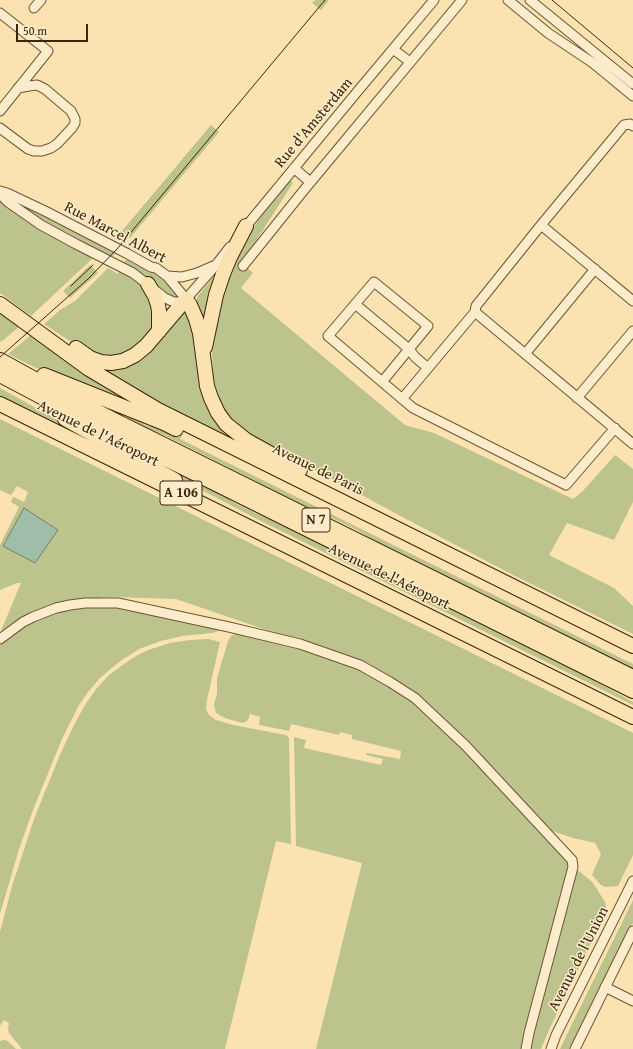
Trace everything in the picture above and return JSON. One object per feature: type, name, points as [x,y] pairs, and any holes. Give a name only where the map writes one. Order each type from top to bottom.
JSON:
[{"type":"highway","points":[[203,360],[216,295],[230,257],[246,226]]},
{"type":"highway","points":[[148,284],[158,304],[158,330]]},
{"type":"highway","points":[[0,355],[14,360],[31,370],[164,423],[296,487],[307,490],[319,489],[309,475],[246,440],[226,424],[218,413],[207,386],[200,333],[196,319],[186,299],[158,330],[146,346],[135,355],[123,361],[111,363],[101,362],[90,358],[48,329],[21,318]]},
{"type":"highway","name":"Avenue de Paris","points":[[0,304],[89,369],[158,410],[633,646]]},
{"type":"highway","name":"N 7","points":[[0,360],[114,420],[633,677]]},
{"type":"highway","points":[[0,376],[16,393],[175,480],[281,535],[294,549]]},
{"type":"highway","name":"N 7","points":[[0,376],[633,691]]},
{"type":"highway","name":"Avenue de l'Aéroport","points":[[0,404],[630,714]]},
{"type":"street","points":[[34,8],[41,0]]},
{"type":"street","name":"Rue d'Amsterdam","points":[[186,299],[216,265],[246,226],[434,0]]},
{"type":"street","points":[[244,266],[310,182],[462,0]]},
{"type":"street","points":[[508,0],[548,33],[593,63],[633,96]]},
{"type":"street","points":[[530,0],[633,84]]},
{"type":"street","points":[[0,13],[48,51],[0,111]]},
{"type":"street","points":[[393,49],[410,62]]},
{"type":"street","points":[[0,128],[28,148],[34,151],[42,151],[57,144],[75,123],[75,119],[71,111],[45,89],[37,85],[18,88]]},
{"type":"street","points":[[402,400],[475,312],[476,306],[541,224],[624,125],[630,124],[633,126]]},
{"type":"street","points":[[294,168],[310,182]]},
{"type":"street","name":"Rue Marcel Albert","points":[[0,192],[7,193],[45,211],[151,267],[156,268],[167,276],[186,299],[181,302],[174,302],[164,298],[134,273],[76,244],[41,224],[8,202],[0,192]]},
{"type":"street","points":[[541,224],[633,301]]},
{"type":"street","name":"Rue d'Amsterdam","points":[[167,276],[182,277],[197,273],[216,265]]},
{"type":"street","points":[[525,354],[595,269]]},
{"type":"street","points":[[382,382],[428,326],[374,282],[328,336],[402,400],[413,408],[566,485],[615,428]]},
{"type":"street","points":[[355,304],[409,349],[415,357],[428,368]]},
{"type":"street","points":[[475,312],[633,444]]},
{"type":"street","points":[[577,398],[633,331]]},
{"type":"street","points":[[0,639],[32,617],[56,608],[85,603],[118,603],[300,644],[360,665],[415,698],[466,746],[571,859],[573,863],[526,1049]]},
{"type":"street","name":"Avenue de l'Union","points":[[550,1049],[633,881]]},
{"type":"street","points":[[576,1048],[633,931]]},
{"type":"street","points":[[605,987],[633,1001]]},
{"type":"green space","points":[[315,0],[329,0],[321,10],[312,3]]},
{"type":"green space","points":[[211,125],[219,132],[130,238],[122,231]]},
{"type":"green space","points":[[290,180],[293,183],[242,263],[253,273],[241,288],[405,425],[434,433],[573,499],[582,492],[615,455],[633,469],[633,502],[614,540],[567,523],[549,555],[614,588],[633,606],[633,634],[515,576],[263,442],[242,430],[226,413],[219,400],[213,377],[211,332],[224,281],[241,246],[262,215]]},
{"type":"green space","points":[[0,201],[36,226],[93,258],[31,316],[0,293]]},
{"type":"green space","points":[[18,203],[117,251],[111,258],[56,229],[17,204]]},
{"type":"green space","points":[[128,258],[149,269],[161,278],[177,294],[178,298],[173,298],[122,264]]},
{"type":"green space","points":[[90,265],[98,273],[70,298],[63,291]]},
{"type":"green space","points":[[108,268],[118,274],[120,269],[135,278],[150,293],[155,326],[133,354],[105,358],[77,346],[44,324],[60,310],[75,301]]},
{"type":"green space","points":[[219,270],[206,325],[197,304],[197,297]]},
{"type":"green space","points":[[184,309],[190,316],[199,363],[232,435],[229,439],[135,391],[93,362],[120,365]]},
{"type":"green space","points":[[0,311],[20,326],[1,342],[0,341]]},
{"type":"green space","points":[[31,335],[51,350],[117,393],[114,398],[58,378],[8,354]]},
{"type":"green space","points":[[0,388],[85,435],[103,449],[0,397]]},
{"type":"green space","points":[[130,413],[145,425],[164,430],[153,421],[183,434],[180,439],[633,664],[633,669],[523,617],[385,547],[357,530],[304,505],[298,505],[257,482],[164,435],[128,420]]},
{"type":"green space","points":[[0,419],[633,733],[633,855],[618,886],[605,887],[601,885],[592,875],[601,854],[595,843],[549,830],[414,694],[318,646],[176,599],[110,597],[66,601],[35,612],[10,625],[0,633],[21,583],[17,583],[0,590],[0,545],[19,507],[11,502],[13,497],[24,502],[28,492],[17,486],[11,495],[0,490]]},
{"type":"green space","points":[[134,449],[228,497],[233,502],[257,514],[288,525],[554,657],[633,702],[633,705],[257,519],[150,463]]},
{"type":"green space","points":[[117,604],[216,628],[219,631],[182,636],[161,641],[139,649],[113,667],[100,678],[88,692],[79,705],[62,739],[33,810],[19,849],[0,914],[0,642],[14,630],[60,610]]},
{"type":"green space","points":[[235,634],[242,634],[299,646],[355,667],[412,700],[468,753],[567,860],[569,865],[523,1049],[316,1049],[362,863],[296,846],[294,737],[306,740],[304,748],[381,765],[383,759],[366,755],[367,753],[400,759],[401,751],[352,739],[352,735],[340,732],[339,735],[291,724],[289,731],[259,725],[260,717],[250,714],[248,720],[243,723],[228,719],[216,713],[214,705],[217,693],[217,678],[228,641],[231,636]]},
{"type":"green space","points":[[208,639],[220,642],[207,700],[206,709],[209,715],[216,720],[233,725],[286,735],[289,738],[291,844],[276,841],[225,1049],[22,1049],[9,1033],[9,1023],[4,1020],[0,1026],[0,932],[12,886],[34,819],[59,757],[85,705],[97,688],[109,675],[136,656],[148,650],[170,643]]},
{"type":"green space","points":[[579,871],[592,882],[597,889],[605,902],[607,911],[570,986],[567,989],[568,990],[541,1049],[528,1049],[575,872]]},
{"type":"green space","points":[[633,900],[633,923],[571,1049],[560,1049],[570,1028]]},
{"type":"green space","points":[[4,1040],[16,1049],[0,1049],[0,1041]]},
{"type":"shaded area","points":[[24,508],[58,530],[35,563],[3,546]]},
{"type":"tram line","points":[[0,357],[88,279],[117,249],[325,0]]},
{"type":"tram line","points":[[552,0],[633,68]]},
{"type":"tram line","points":[[71,286],[93,265]]}]
